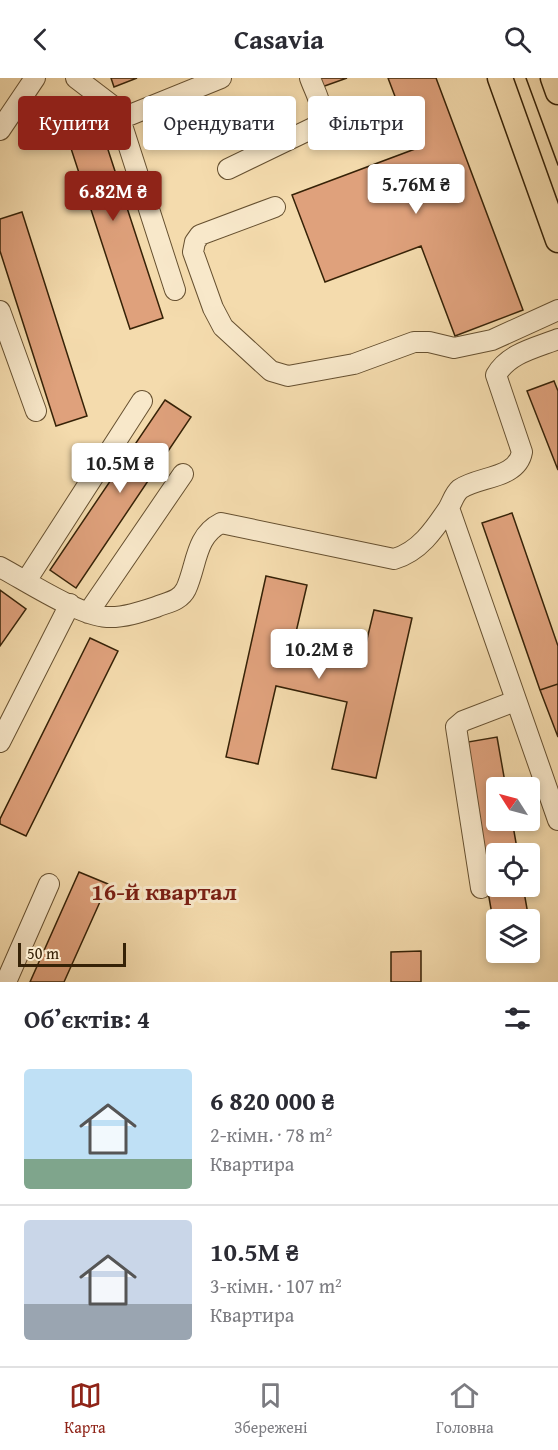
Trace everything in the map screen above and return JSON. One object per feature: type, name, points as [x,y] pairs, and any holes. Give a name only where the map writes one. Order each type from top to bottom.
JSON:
[{"type":"main road","points":[[500,78],[558,240]]},
{"type":"main road","points":[[553,78],[558,92]]},
{"type":"street","points":[[0,130],[35,78]]},
{"type":"street","points":[[76,78],[100,96]]},
{"type":"street","points":[[131,115],[221,78]]},
{"type":"street","points":[[228,169],[317,126],[321,119],[322,109],[310,78]]},
{"type":"street","points":[[130,150],[175,290]]},
{"type":"street","points":[[275,207],[200,235],[195,242],[194,252],[213,308],[223,327],[271,370],[288,376],[354,364],[414,342],[429,342],[454,348],[464,346],[492,339],[558,310]]},
{"type":"street","points":[[0,311],[36,411]]},
{"type":"street","points":[[0,567],[88,613],[108,617],[138,613],[180,598],[186,589],[203,538],[212,527],[221,523],[394,559],[405,556],[419,547],[460,490],[512,469],[520,460],[522,452],[496,375],[503,363],[513,356],[558,339]]},
{"type":"street","points":[[26,581],[142,400]]},
{"type":"street","points":[[88,613],[183,474]]},
{"type":"street","points":[[449,508],[558,820]]},
{"type":"street","points":[[0,742],[70,604]]},
{"type":"street","points":[[481,888],[456,727],[463,721],[515,701]]},
{"type":"street","points":[[6,982],[49,884]]},
{"type":"building","points":[[111,78],[137,78],[114,87]]},
{"type":"building","points":[[316,78],[347,78],[319,88]]},
{"type":"building","points":[[388,78],[436,78],[523,310],[455,336],[421,246],[325,282],[292,195],[412,150],[425,150],[425,96],[395,96]]},
{"type":"building","points":[[72,150],[108,150],[163,318],[130,329]]},
{"type":"building","points":[[22,212],[87,416],[56,426],[0,251],[0,219]]},
{"type":"building","points":[[554,381],[558,391],[558,470],[527,391]]},
{"type":"building","points":[[165,400],[191,417],[76,588],[50,570]]},
{"type":"building","points":[[512,513],[558,646],[558,684],[540,690],[482,523]]},
{"type":"building","points":[[266,576],[307,585],[293,645],[362,660],[374,610],[412,618],[376,778],[332,769],[347,702],[276,686],[258,764],[226,757]]},
{"type":"building","points":[[0,590],[26,609],[0,646]]},
{"type":"building","points":[[90,638],[118,651],[26,836],[0,824],[0,819]]},
{"type":"building","points":[[558,684],[558,737],[540,690]]},
{"type":"building","points":[[497,737],[504,777],[486,777],[486,831],[514,831],[516,843],[486,843],[486,880],[462,743]]},
{"type":"building","points":[[79,872],[108,884],[64,982],[30,982]]},
{"type":"building","points":[[489,897],[525,897],[527,909],[491,909]]},
{"type":"building","points":[[421,951],[421,982],[391,982],[391,952]]},
{"type":"tram line","points":[[526,78],[558,165]]},
{"type":"district","name":"16-й квартал","points":[[164,891]]}]
